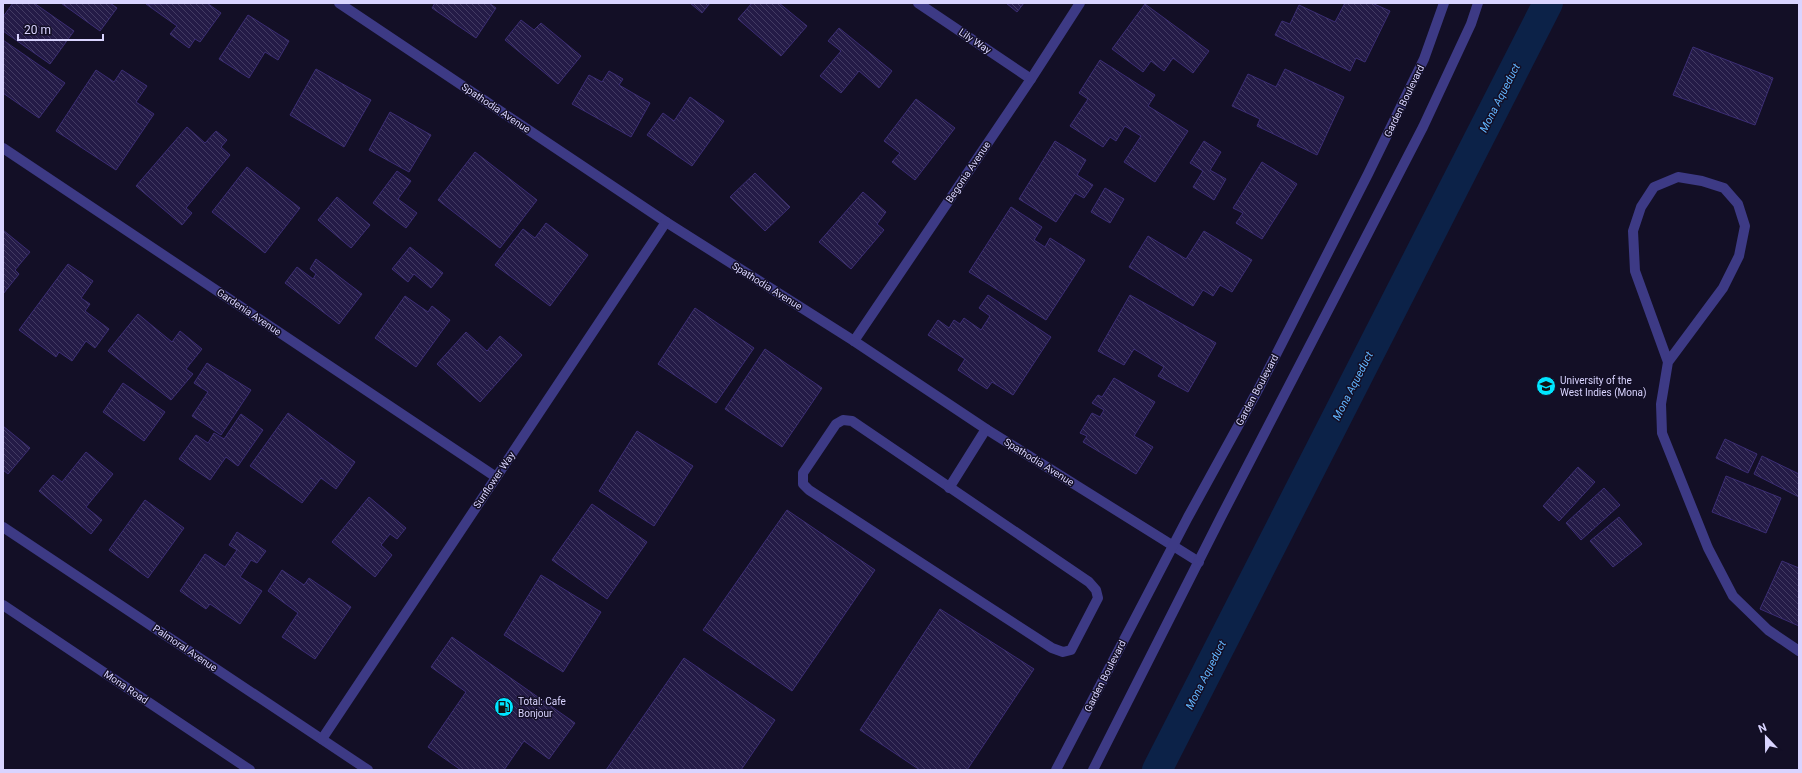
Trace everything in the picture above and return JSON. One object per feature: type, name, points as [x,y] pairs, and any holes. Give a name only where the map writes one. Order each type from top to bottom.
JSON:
[{"type":"street","name":"Spathodia Avenue","points":[[338,3],[666,222],[854,341],[986,429],[1199,562]]},
{"type":"street","name":"Lily Way","points":[[918,3],[1031,79]]},
{"type":"street","name":"Begonia Avenue","points":[[854,341],[1031,79],[1080,3]]},
{"type":"street","name":"Garden Boulevard","points":[[1056,770],[1173,546],[1259,388],[1368,174],[1424,59],[1444,3]]},
{"type":"street","points":[[1094,770],[1199,562],[1423,127],[1471,24],[1478,3]]},
{"type":"street","name":"Gardenia Avenue","points":[[3,148],[496,477]]},
{"type":"street","points":[[1668,362],[1635,271],[1633,231],[1641,208],[1654,187],[1678,178],[1702,181],[1724,188],[1738,204],[1745,226],[1739,256],[1723,288],[1668,362],[1661,404],[1662,433],[1708,548],[1732,596],[1768,630],[1799,651]]},
{"type":"street","name":"Sunflower Way","points":[[322,739],[666,222]]},
{"type":"street","points":[[843,420],[852,421],[949,488],[1089,582],[1096,590],[1098,598],[1071,650],[1063,652],[1052,648],[809,490],[803,484],[803,473],[836,424],[843,420]]},
{"type":"street","points":[[949,488],[986,429]]},
{"type":"street","name":"Palmoral Avenue","points":[[3,527],[368,770]]},
{"type":"street","name":"Mona Road","points":[[3,605],[250,770]]},
{"type":"building","points":[[13,3],[34,3],[74,31],[50,64],[3,31],[3,17]]},
{"type":"building","points":[[61,3],[110,3],[117,8],[100,31]]},
{"type":"building","points":[[207,3],[221,13],[200,42],[195,39],[189,48],[170,34],[177,26],[146,4]]},
{"type":"building","points":[[435,3],[489,3],[496,8],[476,38],[432,8]]},
{"type":"building","points":[[690,3],[710,3],[702,13]]},
{"type":"building","points":[[752,3],[779,3],[807,26],[781,56],[738,19]]},
{"type":"building","points":[[1006,3],[1024,3],[1017,12]]},
{"type":"building","points":[[1345,3],[1372,3],[1390,11],[1365,62],[1356,58],[1350,71],[1275,35],[1282,21],[1290,24],[1299,5],[1335,22]]},
{"type":"building","points":[[1145,4],[1209,51],[1193,73],[1173,58],[1164,71],[1151,61],[1143,72],[1112,49]]},
{"type":"building","points":[[248,15],[289,41],[278,60],[265,52],[249,78],[219,59]]},
{"type":"building","points":[[521,20],[534,30],[541,23],[581,56],[558,84],[505,40]]},
{"type":"building","points":[[839,28],[892,71],[879,88],[859,71],[841,93],[820,76],[841,51],[828,41]]},
{"type":"building","points":[[3,40],[65,83],[39,118],[3,93]]},
{"type":"building","points":[[1693,47],[1773,78],[1755,125],[1673,95]]},
{"type":"building","points":[[1100,60],[1155,95],[1148,106],[1188,131],[1155,182],[1124,162],[1141,136],[1125,126],[1116,141],[1110,137],[1103,147],[1070,126],[1088,99],[1079,93]]},
{"type":"building","points":[[316,69],[371,100],[344,147],[290,115]]},
{"type":"building","points":[[1285,69],[1344,97],[1317,155],[1257,126],[1260,119],[1232,106],[1248,74],[1276,87]]},
{"type":"building","points":[[96,70],[114,82],[122,70],[147,86],[136,102],[154,114],[116,170],[56,131]]},
{"type":"building","points":[[609,71],[623,79],[619,85],[650,103],[631,137],[572,104],[589,75],[602,82]]},
{"type":"building","points":[[690,97],[724,121],[692,166],[647,135],[663,113],[674,121]]},
{"type":"building","points":[[916,99],[955,128],[915,180],[892,162],[900,153],[884,141]]},
{"type":"building","points":[[390,112],[431,135],[409,172],[369,150]]},
{"type":"building","points":[[187,127],[205,143],[216,131],[227,140],[221,147],[230,155],[186,208],[192,213],[182,225],[136,186]]},
{"type":"building","points":[[1055,141],[1086,160],[1077,175],[1093,185],[1084,198],[1075,193],[1056,222],[1019,199]]},
{"type":"building","points":[[1204,141],[1221,152],[1210,170],[1226,179],[1214,200],[1193,187],[1203,171],[1190,163]]},
{"type":"building","points":[[475,152],[537,200],[500,248],[438,200]]},
{"type":"building","points":[[1262,162],[1297,184],[1262,239],[1236,223],[1243,213],[1233,208]]},
{"type":"building","points":[[247,167],[300,208],[265,253],[212,212]]},
{"type":"building","points":[[397,171],[411,181],[398,199],[417,213],[406,228],[373,203]]},
{"type":"building","points":[[755,173],[790,207],[765,231],[730,197]]},
{"type":"building","points":[[1105,188],[1124,199],[1110,223],[1091,212]]},
{"type":"building","points":[[863,192],[886,212],[877,224],[884,230],[851,269],[819,242]]},
{"type":"building","points":[[337,197],[370,225],[351,248],[318,220]]},
{"type":"building","points":[[1011,207],[1042,227],[1034,240],[1045,247],[1050,238],[1085,260],[1046,320],[969,272]]},
{"type":"building","points":[[546,223],[588,255],[550,306],[495,265],[523,229],[535,238]]},
{"type":"building","points":[[3,230],[30,252],[15,270],[19,274],[3,294]]},
{"type":"building","points":[[1204,231],[1252,260],[1232,292],[1220,285],[1213,296],[1203,290],[1193,306],[1129,267],[1148,236],[1186,259]]},
{"type":"building","points":[[410,247],[443,273],[431,288],[414,274],[408,282],[392,269]]},
{"type":"building","points":[[316,259],[362,294],[339,324],[285,283],[297,267],[313,279],[316,274],[310,269]]},
{"type":"building","points":[[68,264],[93,281],[81,298],[90,304],[85,311],[109,329],[95,348],[86,341],[72,361],[59,352],[56,357],[19,330]]},
{"type":"building","points":[[988,295],[1051,337],[1013,395],[992,382],[987,389],[958,370],[965,359],[928,335],[938,320],[949,328],[954,320],[960,324],[964,318],[981,330],[990,316],[979,308]]},
{"type":"building","points":[[1130,295],[1216,343],[1188,392],[1158,376],[1164,367],[1134,349],[1124,365],[1098,351]]},
{"type":"building","points":[[405,296],[428,312],[432,306],[450,320],[416,367],[375,338]]},
{"type":"building","points":[[695,308],[754,348],[716,403],[658,364]]},
{"type":"building","points":[[138,314],[172,342],[180,331],[202,349],[186,369],[193,374],[171,400],[108,351]]},
{"type":"building","points":[[466,332],[487,351],[500,336],[522,355],[480,402],[437,364]]},
{"type":"building","points":[[765,349],[822,388],[782,447],[725,409]]},
{"type":"building","points":[[207,363],[251,390],[221,435],[192,416],[208,392],[194,383]]},
{"type":"building","points":[[1114,378],[1155,402],[1134,436],[1153,447],[1136,474],[1083,442],[1087,436],[1080,433],[1092,413],[1100,417],[1104,410],[1092,403],[1098,395],[1102,397]]},
{"type":"building","points":[[123,383],[165,412],[144,441],[103,412]]},
{"type":"building","points":[[288,413],[355,462],[336,489],[321,478],[302,503],[250,466]]},
{"type":"building","points":[[241,414],[263,430],[238,466],[226,457],[210,480],[179,459],[196,435],[208,443],[214,433],[224,439]]},
{"type":"building","points":[[3,426],[30,448],[8,474],[3,470]]},
{"type":"building","points":[[637,431],[693,466],[654,526],[599,491]]},
{"type":"building","points":[[1725,439],[1757,454],[1748,473],[1716,458]]},
{"type":"building","points":[[86,452],[113,474],[86,507],[102,520],[91,534],[39,491],[53,475],[62,482]]},
{"type":"building","points":[[1762,456],[1799,474],[1799,497],[1754,474]]},
{"type":"building","points":[[1578,467],[1595,482],[1559,521],[1543,506]]},
{"type":"building","points":[[1726,476],[1781,498],[1766,533],[1712,512]]},
{"type":"building","points":[[1604,488],[1620,505],[1581,540],[1566,523]]},
{"type":"building","points":[[369,497],[406,528],[397,539],[390,534],[381,545],[392,555],[375,577],[332,542]]},
{"type":"building","points":[[145,500],[184,528],[148,578],[109,550]]},
{"type":"building","points":[[592,504],[647,542],[607,599],[552,560]]},
{"type":"building","points":[[787,510],[875,570],[792,691],[703,630]]},
{"type":"building","points":[[1619,517],[1642,544],[1613,567],[1590,541]]},
{"type":"building","points":[[237,532],[266,551],[257,563],[251,560],[240,577],[262,591],[240,624],[210,604],[206,609],[180,591],[205,554],[225,567],[237,550],[229,545]]},
{"type":"building","points":[[1782,561],[1799,568],[1799,626],[1760,609]]},
{"type":"building","points":[[282,570],[304,585],[309,578],[351,607],[315,659],[282,637],[298,613],[268,591]]},
{"type":"building","points":[[541,575],[601,612],[563,672],[504,635]]},
{"type":"building","points":[[940,609],[1034,669],[967,770],[920,770],[860,730]]},
{"type":"building","name":"Total: Cafe Bonjour","points":[[452,637],[575,723],[549,759],[524,741],[504,770],[461,770],[428,747],[466,692],[431,667]]},
{"type":"building","points":[[684,658],[775,720],[741,770],[606,770]]},
{"type":"waterway","name":"Mona Aqueduct","points":[[1157,770],[1548,3]]},
{"type":"place","name":"University of the West Indies (Mona)","points":[[1546,386]]},
{"type":"place","name":"Total: Cafe Bonjour","points":[[504,707]]}]
